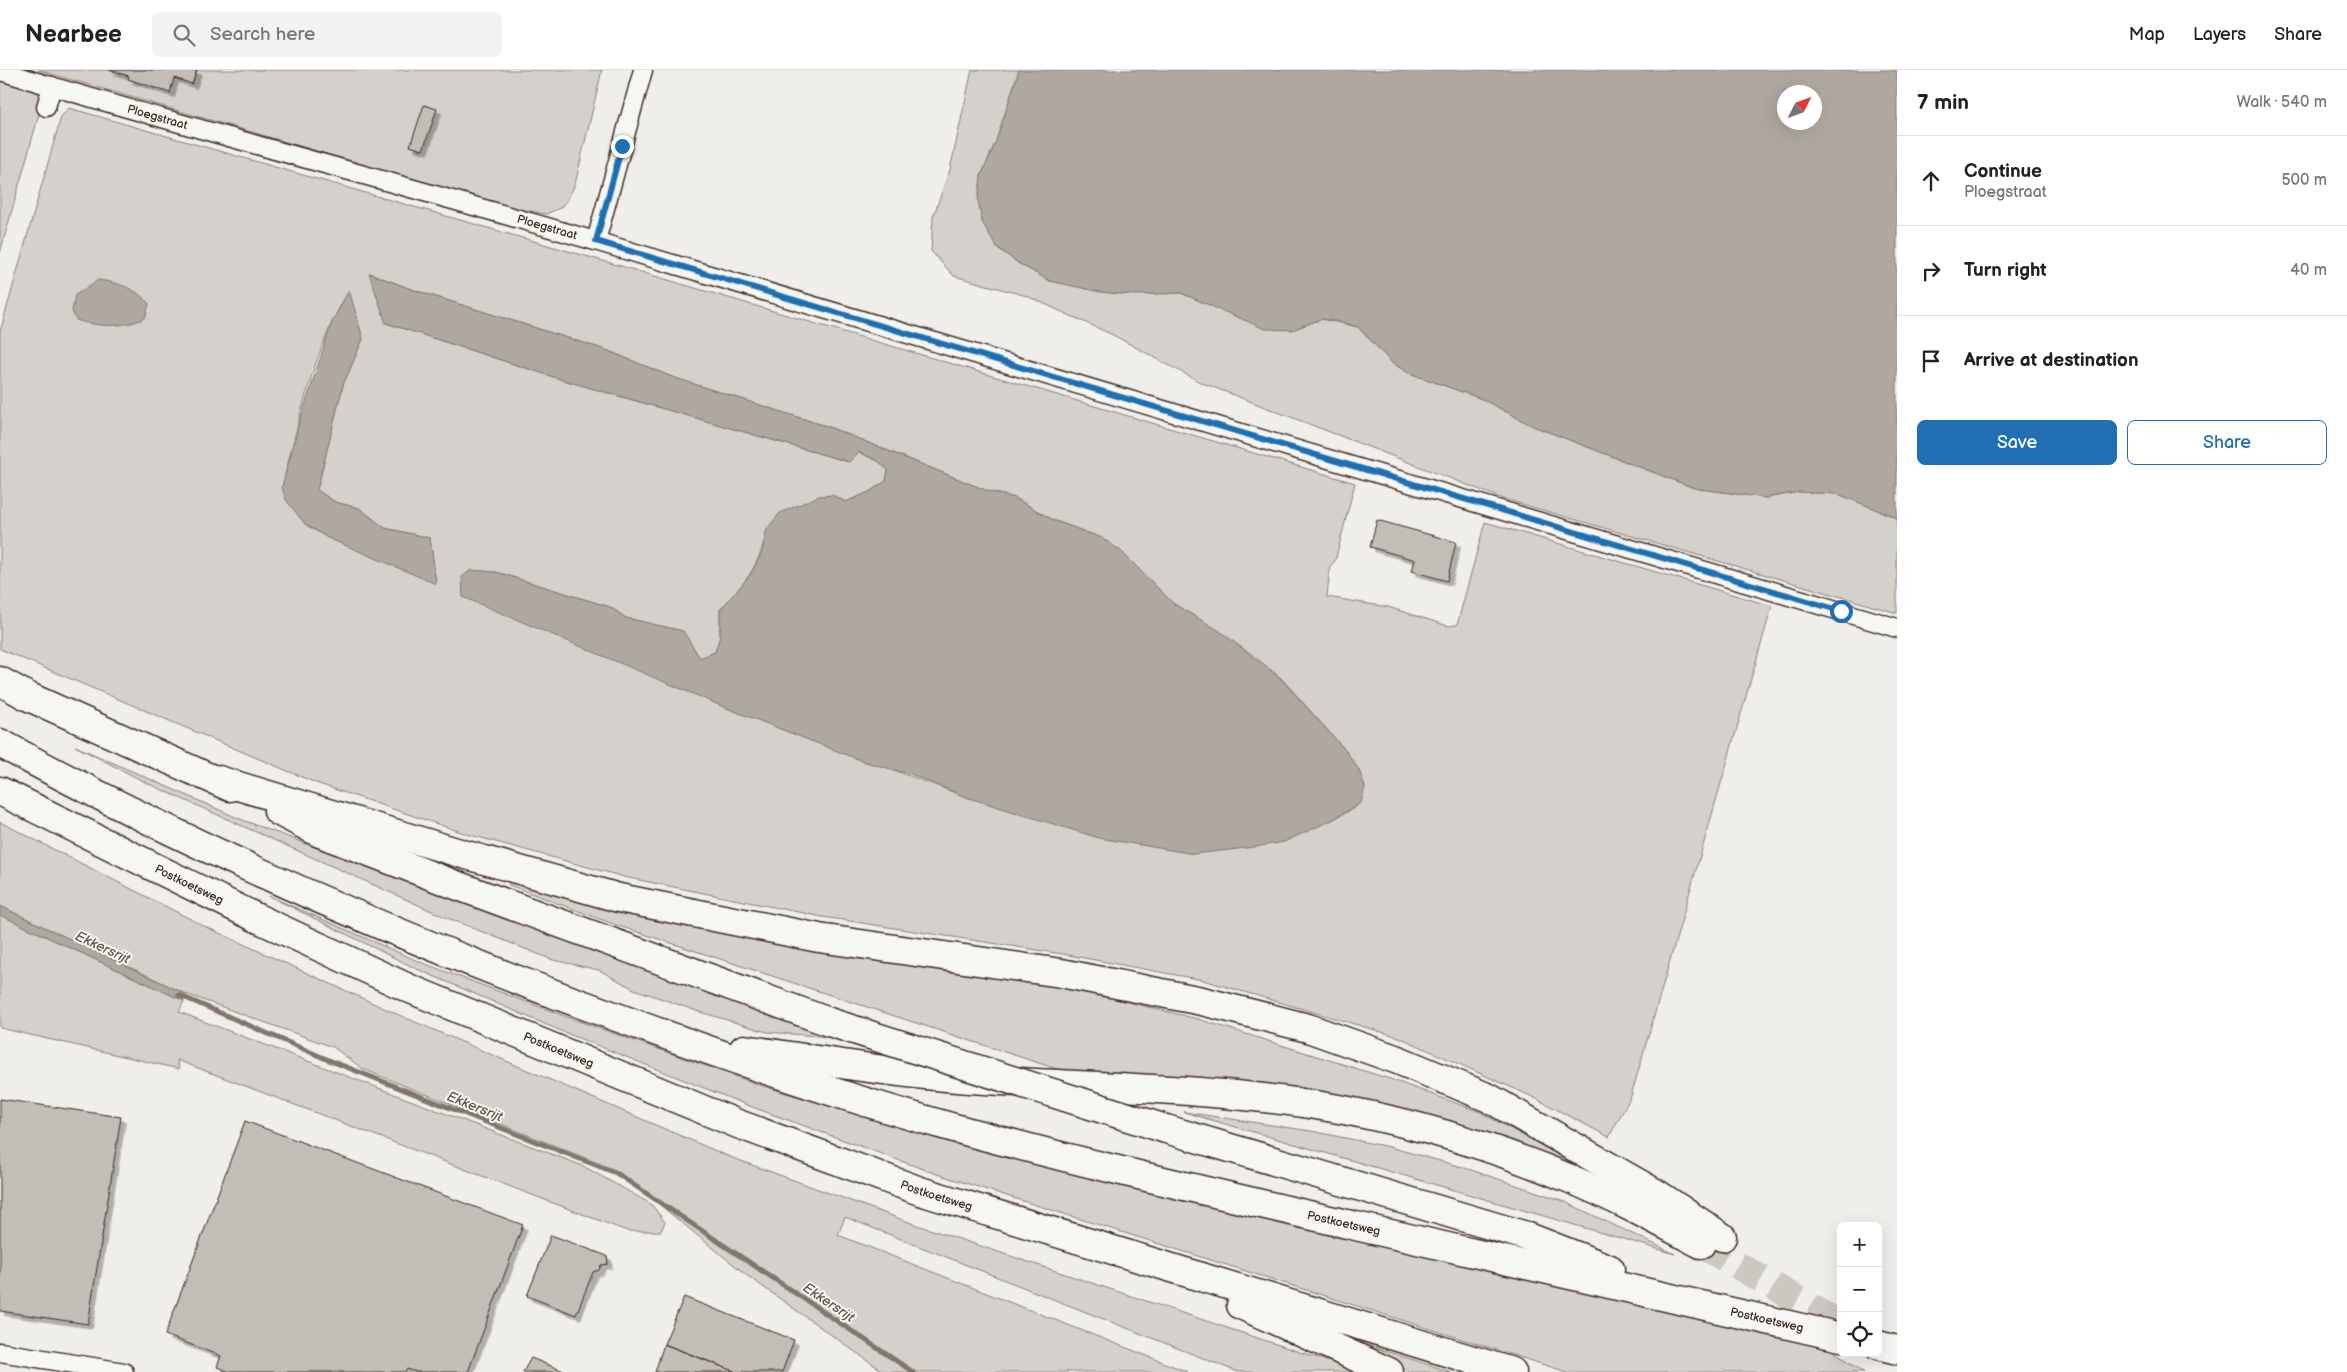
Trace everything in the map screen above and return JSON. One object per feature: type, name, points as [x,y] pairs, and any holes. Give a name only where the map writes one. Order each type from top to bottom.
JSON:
[{"type":"highway","name":"Postkoetsweg","points":[[0,681],[27,696],[215,779],[320,833],[829,1022],[1166,1129],[1524,1235],[1695,1302]]},
{"type":"highway","name":"Postkoetsweg","points":[[0,743],[136,814],[274,880],[440,950],[546,992],[766,1070],[955,1128],[1151,1179],[1837,1335]]},
{"type":"highway","name":"Postkoetsweg","points":[[215,779],[463,854],[619,898],[819,938],[1061,973],[1202,1001],[1308,1028],[1398,1060],[1489,1098],[1657,1194],[1712,1240],[1568,1178],[1468,1143],[1393,1122],[1316,1106],[1237,1096],[1129,1087],[968,1079],[680,1040]]},
{"type":"highway","name":"Postkoetsweg","points":[[0,791],[257,918],[408,988],[548,1048],[738,1124],[920,1191],[1139,1260],[1512,1372]]},
{"type":"highway","name":"Postkoetsweg","points":[[1139,1260],[1389,1372]]},
{"type":"highway","points":[[1882,1346],[1897,1350]]},
{"type":"street","points":[[596,241],[644,70]]},
{"type":"street","name":"Ploegstraat","points":[[0,71],[596,241],[1571,533],[1897,628]]},
{"type":"street","points":[[46,107],[52,86]]},
{"type":"street","points":[[0,1352],[124,1372]]},
{"type":"shaded area","points":[[38,70],[602,70],[575,184],[568,199],[560,208],[546,214],[513,208]]},
{"type":"shaded area","points":[[972,70],[1019,70],[996,141],[981,176],[996,247],[1018,263],[1050,281],[1164,293],[1181,293],[1240,318],[1292,330],[1321,319],[1358,327],[1392,363],[1409,373],[1482,399],[1533,426],[1694,488],[1766,498],[1799,492],[1838,494],[1897,518],[1897,613],[1501,498],[1200,382],[1113,335],[1027,296],[954,276],[931,251],[933,217],[950,170]]},
{"type":"shaded area","points":[[1019,70],[1897,70],[1897,518],[1838,494],[1799,492],[1766,498],[1694,488],[1533,426],[1482,399],[1409,373],[1392,363],[1358,327],[1342,322],[1321,319],[1292,330],[1265,329],[1181,293],[1119,294],[1100,292],[1050,281],[1018,263],[997,247],[982,222],[978,200],[981,176],[996,141]]},
{"type":"shaded area","points":[[0,74],[32,89],[40,100],[41,107],[0,253]]},
{"type":"shaded area","points":[[69,108],[624,267],[1355,483],[1335,561],[1330,566],[1327,597],[1388,607],[1448,626],[1457,625],[1485,522],[1772,606],[1631,1096],[1609,1137],[1535,1098],[1399,1037],[1203,980],[1063,954],[823,917],[624,877],[467,834],[316,783],[0,649],[0,332],[61,117]],"holes":[[[370,273],[411,289],[606,350],[672,377],[829,427],[988,491],[1015,498],[1053,520],[1102,538],[1174,604],[1253,655],[1282,679],[1346,751],[1356,807],[1332,820],[969,798],[724,707],[626,664],[496,572],[610,607],[626,618],[682,631],[700,658],[715,652],[720,636],[720,610],[750,573],[760,555],[767,529],[832,495],[846,502],[869,492],[886,481],[888,470],[878,461],[858,452],[849,462],[563,380],[386,323]],[[349,291],[363,339],[343,385],[317,490],[335,502],[359,508],[385,528],[430,538],[436,583],[326,537],[305,524],[282,487],[301,412],[317,360],[337,312]]]},
{"type":"shaded area","points":[[369,273],[411,289],[606,350],[672,377],[829,427],[988,491],[1015,498],[1053,520],[1102,538],[1121,551],[1174,604],[1220,631],[1281,679],[1346,751],[1359,770],[1365,787],[1361,803],[1332,820],[1284,842],[1255,847],[1194,854],[1099,838],[969,798],[910,774],[865,762],[724,707],[463,597],[462,577],[471,570],[496,572],[610,607],[626,618],[683,631],[700,658],[715,652],[720,636],[720,610],[751,574],[762,552],[767,529],[780,513],[819,496],[832,495],[846,502],[869,492],[886,481],[888,470],[878,461],[859,452],[849,462],[563,380],[386,323]]},
{"type":"shaded area","points":[[98,280],[112,282],[139,294],[149,304],[145,318],[120,325],[93,324],[76,320],[72,311],[75,295]]},
{"type":"shaded area","points":[[349,290],[363,339],[343,385],[317,490],[335,502],[359,508],[385,528],[430,538],[436,584],[326,537],[305,524],[286,500],[282,487],[300,420],[332,322]]},
{"type":"shaded area","points":[[75,746],[240,819],[600,954],[706,988],[842,1038],[767,1032],[697,1011],[634,989],[599,970],[553,960],[445,917],[149,784]]},
{"type":"shaded area","points":[[0,822],[206,927],[399,1015],[730,1157],[914,1224],[1360,1372],[1238,1372],[845,1217],[838,1235],[1188,1372],[884,1372],[749,1277],[618,1171],[363,1069],[333,1047],[186,994],[0,906]]},
{"type":"shaded area","points":[[509,881],[619,910],[817,952],[1058,985],[1198,1019],[1390,1079],[1480,1112],[1604,1180],[1473,1131],[1063,1071],[613,924],[509,885]]},
{"type":"shaded area","points":[[269,896],[420,962],[567,1017],[763,1086],[955,1144],[1828,1347],[1837,1353],[1837,1357],[1842,1357],[1864,1372],[1567,1372],[937,1174],[752,1107],[561,1031],[417,969]]},
{"type":"shaded area","points":[[0,906],[186,994],[184,1001],[0,915]]},
{"type":"shaded area","points":[[0,915],[184,1001],[179,1012],[583,1166],[651,1204],[665,1222],[661,1231],[627,1231],[177,1060],[179,1069],[0,1028]]},
{"type":"shaded area","points":[[1184,1112],[1311,1131],[1389,1147],[1462,1167],[1561,1200],[1675,1254]]},
{"type":"shaded area","points":[[1306,1326],[1452,1372],[1411,1372]]},
{"type":"building","points":[[109,70],[197,70],[192,84],[174,78],[170,93],[128,79],[129,76]]},
{"type":"building","points":[[424,105],[437,109],[423,150],[410,146]]},
{"type":"building","points":[[1377,520],[1456,542],[1447,581],[1412,571],[1415,560],[1370,547]]},
{"type":"building","points":[[0,1099],[121,1117],[88,1324],[0,1311]]},
{"type":"building","points":[[245,1121],[523,1225],[468,1372],[416,1372],[407,1369],[405,1372],[230,1372],[217,1367],[221,1356],[165,1335]]},
{"type":"building","points":[[551,1235],[607,1256],[608,1264],[601,1265],[599,1270],[593,1272],[576,1315],[527,1296]]},
{"type":"building","points":[[684,1297],[794,1340],[782,1372],[736,1372],[664,1344]]},
{"type":"building","points":[[664,1344],[736,1372],[655,1372]]},
{"type":"building","points":[[531,1358],[566,1372],[523,1372]]},
{"type":"waterway","name":"Ekkersrijt","points":[[179,995],[331,1061],[616,1173],[913,1372]]},
{"type":"tunnel","points":[[1701,1244],[1837,1323]]},
{"type":"route","points":[[622,146],[596,241],[1841,611]]}]
